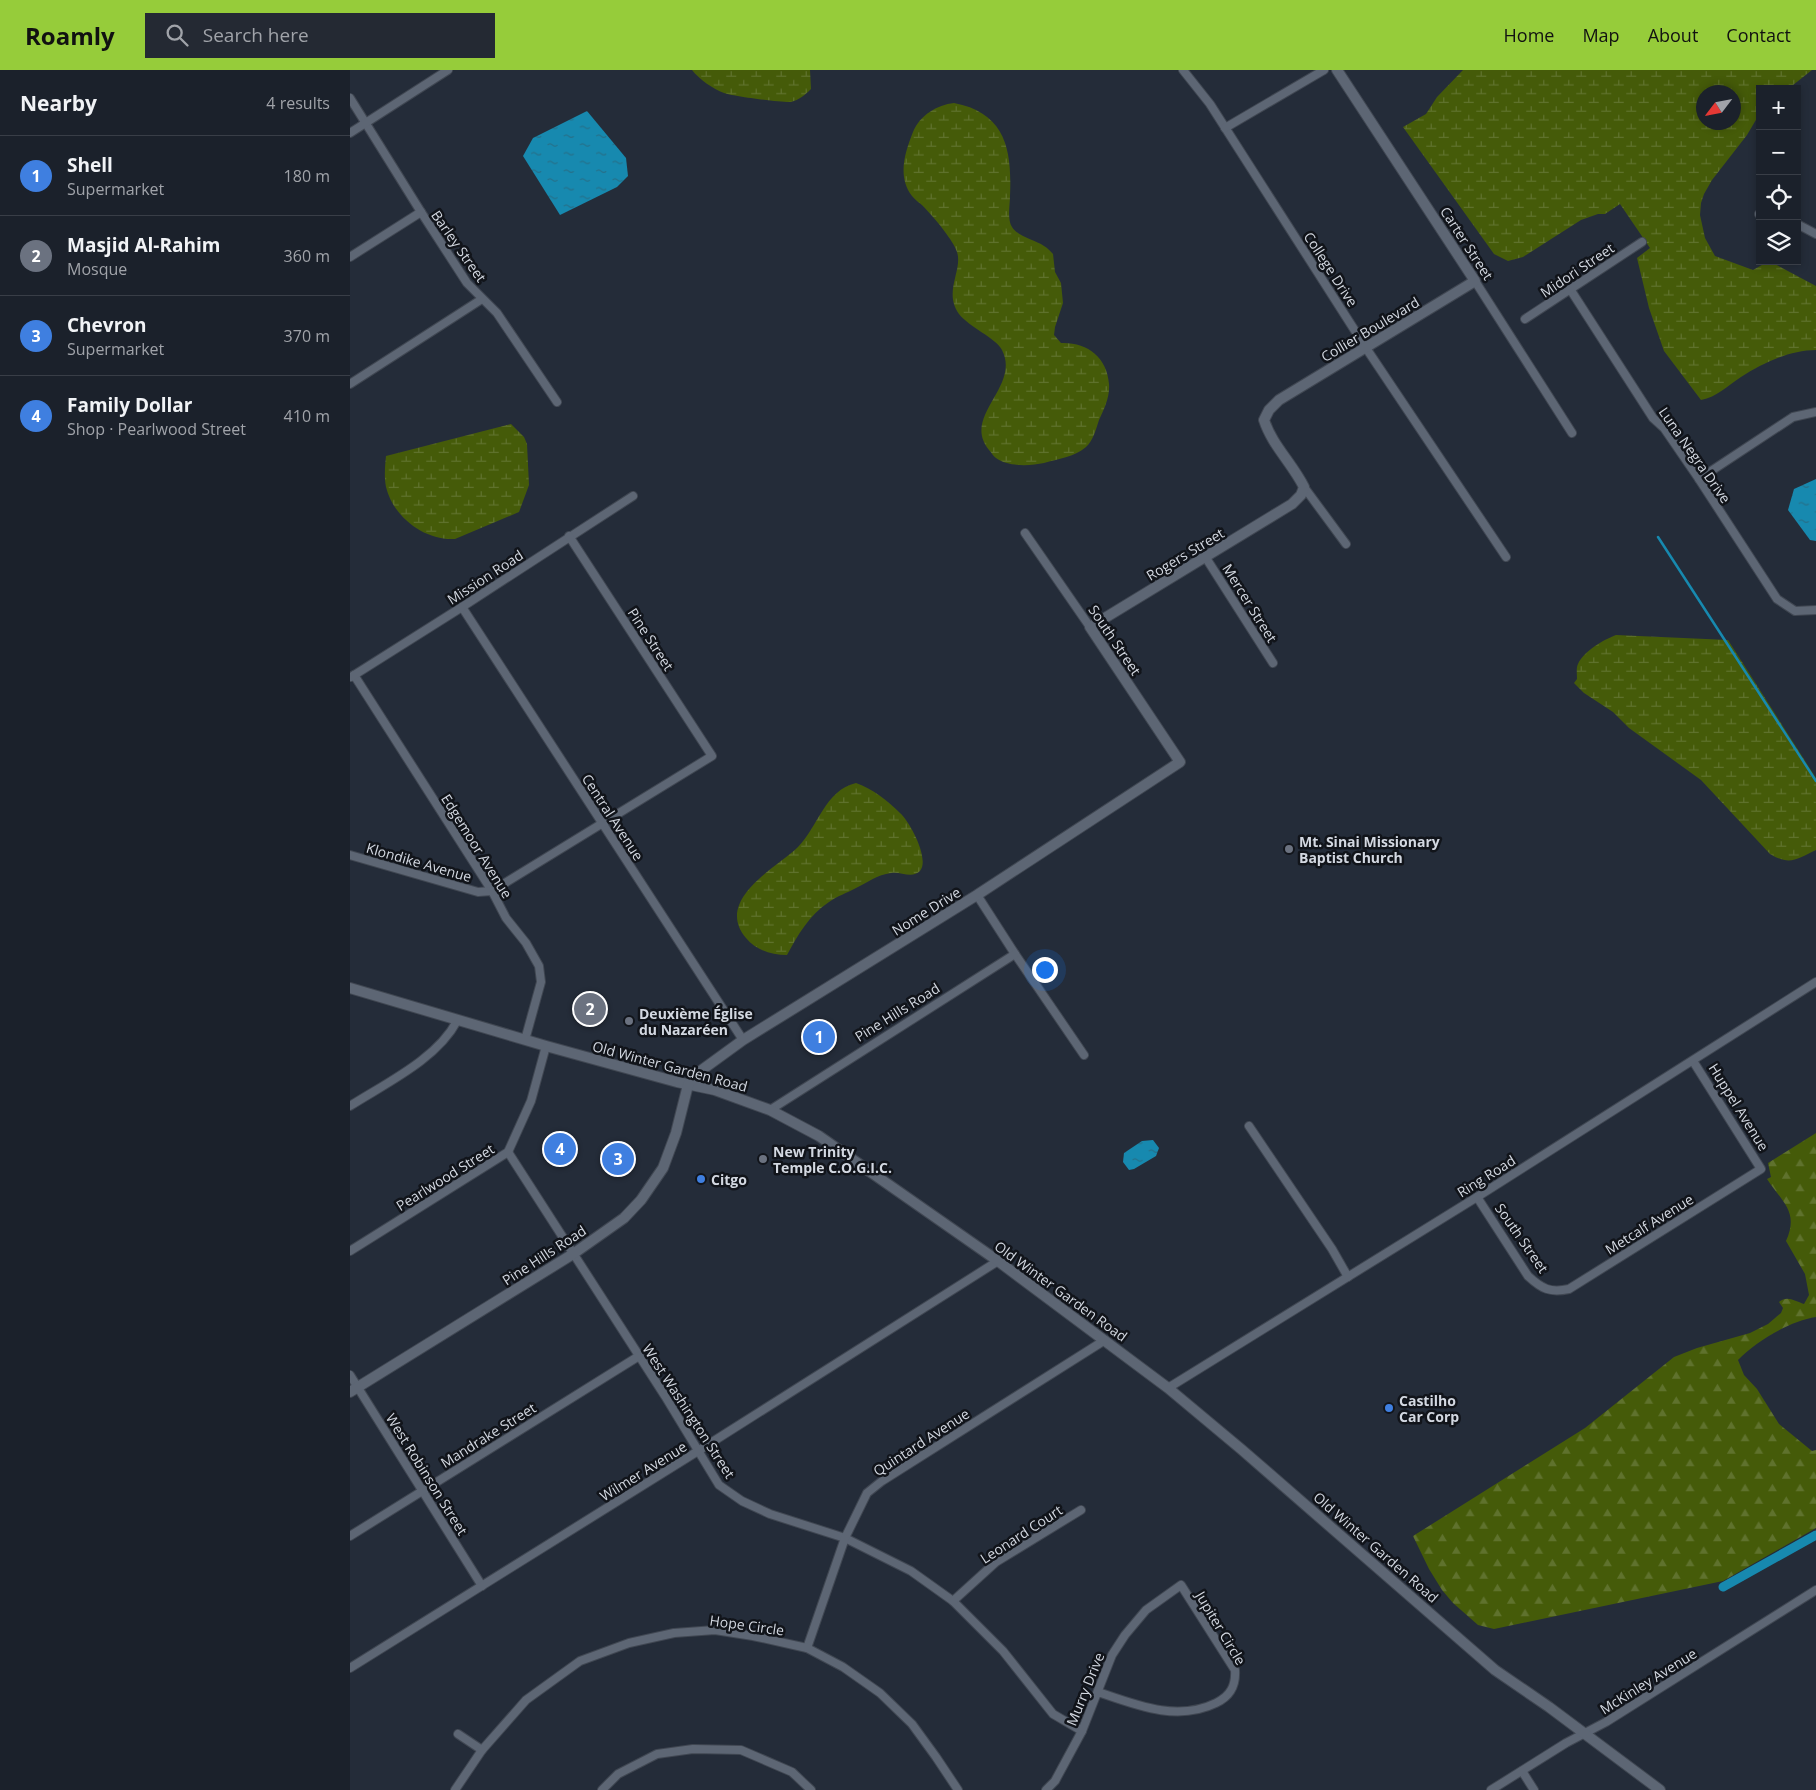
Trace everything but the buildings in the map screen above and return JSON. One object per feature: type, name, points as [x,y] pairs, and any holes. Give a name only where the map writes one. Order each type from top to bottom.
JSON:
[{"type":"main road","name":"Carter Street","points":[[1337,70],[1475,280]]},
{"type":"main road","name":"Collier Boulevard","points":[[1304,487],[1295,470],[1268,433],[1264,420],[1269,410],[1279,400],[1475,280]]},
{"type":"main road","name":"Rogers Street","points":[[1090,627],[1292,504],[1301,495],[1304,487]]},
{"type":"main road","name":"South Street","points":[[1090,627],[1180,762]]},
{"type":"main road","name":"Nome Drive","points":[[688,1085],[699,1072],[743,1040],[977,894],[1180,762]]},
{"type":"main road","name":"Old Winter Garden Road","points":[[350,988],[546,1046],[688,1085],[715,1090],[770,1110],[819,1136],[846,1153],[998,1261],[1168,1388],[1241,1448],[1496,1670],[1660,1790]]},
{"type":"main road","name":"Pine Hills Road","points":[[354,1389],[573,1254],[624,1218],[641,1200],[663,1168],[676,1133],[688,1085]]},
{"type":"street","points":[[350,133],[448,70]]},
{"type":"street","name":"College Drive","points":[[1183,70],[1210,104],[1366,348],[1506,557]]},
{"type":"street","points":[[1225,128],[1324,70]]},
{"type":"street","name":"Barley Street","points":[[350,98],[467,283],[497,313],[557,402]]},
{"type":"street","points":[[350,257],[421,212]]},
{"type":"street","points":[[1801,226],[1816,234]]},
{"type":"street","name":"Midori Street","points":[[1525,319],[1642,242]]},
{"type":"street","name":"Carter Street","points":[[1475,280],[1572,433]]},
{"type":"street","name":"Luna Negra Drive","points":[[1570,290],[1653,418],[1664,428],[1700,479],[1777,600],[1795,611],[1816,610]]},
{"type":"street","points":[[350,384],[482,300]]},
{"type":"street","points":[[1700,479],[1793,417],[1816,412]]},
{"type":"street","points":[[1304,487],[1346,544]]},
{"type":"street","name":"Mission Road","points":[[352,676],[633,496]]},
{"type":"street","name":"South Street","points":[[1025,533],[1090,627]]},
{"type":"street","name":"Pine Street","points":[[569,536],[712,756],[602,824]]},
{"type":"street","name":"Mercer Street","points":[[1206,558],[1273,663]]},
{"type":"street","name":"Central Avenue","points":[[462,607],[743,1040]]},
{"type":"street","name":"Edgemoor Avenue","points":[[352,676],[492,892],[506,918],[526,943],[539,966],[541,982],[525,1040]]},
{"type":"street","points":[[492,892],[602,824]]},
{"type":"street","name":"Klondike Avenue","points":[[350,855],[478,892],[492,892]]},
{"type":"street","points":[[977,894],[1015,954],[1084,1055]]},
{"type":"street","name":"Pine Hills Road","points":[[770,1110],[1015,954]]},
{"type":"street","name":"Ring Road","points":[[1168,1388],[1478,1197],[1816,982]]},
{"type":"street","points":[[350,1106],[431,1054],[450,1034],[457,1021]]},
{"type":"street","name":"Pearlwood Street","points":[[350,1251],[508,1152],[532,1102],[546,1046]]},
{"type":"street","name":"Huppel Avenue","points":[[1693,1060],[1761,1169]]},
{"type":"street","points":[[1249,1126],[1332,1249],[1348,1277]]},
{"type":"street","name":"West Washington Street","points":[[508,1152],[719,1485],[742,1501],[770,1514],[845,1538],[911,1571],[953,1600],[1003,1651],[1053,1714],[1082,1731]]},
{"type":"street","name":"Metcalf Avenue","points":[[1548,1290],[1569,1289],[1761,1169]]},
{"type":"street","name":"South Street","points":[[1478,1197],[1528,1276],[1538,1285],[1548,1290]]},
{"type":"street","name":"Wilmer Avenue","points":[[350,1668],[698,1452],[998,1261]]},
{"type":"street","name":"Quintard Avenue","points":[[807,1648],[845,1538],[867,1493],[882,1481],[1105,1340]]},
{"type":"street","name":"Mandrake Street","points":[[350,1536],[421,1490],[639,1356]]},
{"type":"street","name":"West Robinson Street","points":[[350,1375],[354,1389],[482,1586]]},
{"type":"street","name":"Leonard Court","points":[[953,1600],[996,1562],[1081,1510]]},
{"type":"street","name":"Murry Drive","points":[[1046,1790],[1055,1781],[1082,1731],[1112,1655],[1146,1610],[1181,1585]]},
{"type":"street","name":"Jupiter Circle","points":[[1098,1692],[1149,1709],[1180,1712],[1204,1709],[1222,1700],[1234,1688],[1235,1670],[1181,1585]]},
{"type":"street","name":"McKinley Avenue","points":[[1491,1790],[1566,1743],[1606,1722],[1816,1590]]},
{"type":"street","name":"Hope Circle","points":[[455,1790],[482,1750],[526,1700],[580,1661],[629,1643],[674,1633],[715,1630],[807,1648],[843,1667],[880,1692],[912,1724],[958,1790]]},
{"type":"street","points":[[458,1734],[482,1750]]},
{"type":"street","points":[[602,1790],[618,1774],[657,1754],[693,1749],[741,1750],[792,1772],[811,1790]]},
{"type":"street","points":[[1522,1771],[1534,1790]]},
{"type":"green space","points":[[692,70],[810,70],[811,89],[802,97],[791,102],[746,97],[720,91],[702,80]]},
{"type":"green space","points":[[1463,70],[1812,70],[1793,85],[1756,85],[1756,120],[1747,135],[1712,180],[1704,194],[1700,215],[1705,238],[1715,256],[1753,270],[1762,265],[1777,265],[1816,286],[1816,350],[1796,352],[1768,362],[1741,377],[1717,394],[1701,400],[1664,351],[1649,308],[1637,258],[1650,248],[1620,204],[1605,214],[1598,214],[1581,220],[1523,257],[1508,261],[1494,254],[1403,127],[1426,114],[1437,97]]},
{"type":"green space","points":[[954,103],[985,115],[995,125],[1007,149],[1010,179],[1010,224],[1022,236],[1040,244],[1053,254],[1055,272],[1061,283],[1063,303],[1054,335],[1061,343],[1079,345],[1094,353],[1100,359],[1107,374],[1109,384],[1108,398],[1092,438],[1081,450],[1066,457],[1032,465],[1007,463],[994,456],[982,437],[982,425],[986,413],[1004,376],[1006,364],[1002,350],[994,341],[963,319],[959,314],[953,298],[958,266],[957,252],[940,225],[907,189],[904,173],[907,148],[916,126],[930,112],[941,106]]},
{"type":"green space","points":[[511,424],[524,437],[527,444],[529,485],[519,512],[455,539],[433,536],[412,525],[403,517],[390,498],[386,487],[386,456]]},
{"type":"green space","points":[[1616,635],[1728,640],[1816,778],[1816,850],[1793,860],[1783,860],[1770,854],[1701,780],[1629,728],[1613,712],[1584,693],[1574,683],[1577,679],[1577,666],[1581,659],[1589,650]]},
{"type":"green space","points":[[856,783],[880,795],[904,818],[918,841],[921,850],[922,865],[920,871],[910,875],[895,873],[881,875],[832,900],[810,919],[787,955],[770,953],[759,949],[746,938],[738,924],[738,911],[743,898],[763,875],[798,847],[829,801],[845,787]]},
{"type":"green space","points":[[1816,1133],[1816,1317],[1795,1323],[1774,1333],[1754,1346],[1738,1360],[1744,1375],[1757,1389],[1779,1424],[1812,1451],[1816,1450],[1816,1528],[1723,1581],[1494,1629],[1478,1625],[1453,1603],[1442,1590],[1429,1569],[1413,1536],[1585,1428],[1674,1357],[1697,1348],[1750,1333],[1768,1324],[1781,1313],[1783,1308],[1779,1302],[1782,1300],[1791,1299],[1804,1304],[1809,1295],[1805,1274],[1786,1241],[1790,1231],[1790,1215],[1767,1179],[1771,1177],[1768,1163]]},
{"type":"water","points":[[587,111],[626,158],[628,176],[617,187],[560,215],[523,156],[533,138]]},
{"type":"water","points":[[1816,479],[1816,541],[1810,540],[1788,510],[1794,489]]},
{"type":"water","points":[[1153,1140],[1159,1148],[1156,1156],[1129,1170],[1123,1162],[1124,1153],[1142,1141]]},
{"type":"waterway","points":[[1658,537],[1816,781]]},
{"type":"waterway","points":[[1723,1587],[1816,1535]]},
{"type":"place","name":"Mt. Sinai Missionary Baptist Church","points":[[1289,849]]},
{"type":"place","name":"Masjid Al-Rahim","points":[[590,1009]]},
{"type":"place","name":"Deuxième Église du Nazaréen","points":[[629,1021]]},
{"type":"place","name":"Shell","points":[[819,1037]]},
{"type":"place","name":"Family Dollar","points":[[560,1149]]},
{"type":"place","name":"Chevron","points":[[618,1159]]},
{"type":"place","name":"New Trinity Temple C.O.G.I.C.","points":[[763,1159]]},
{"type":"place","name":"Citgo","points":[[701,1179]]},
{"type":"place","name":"Castilho Car Corp","points":[[1389,1408]]}]
